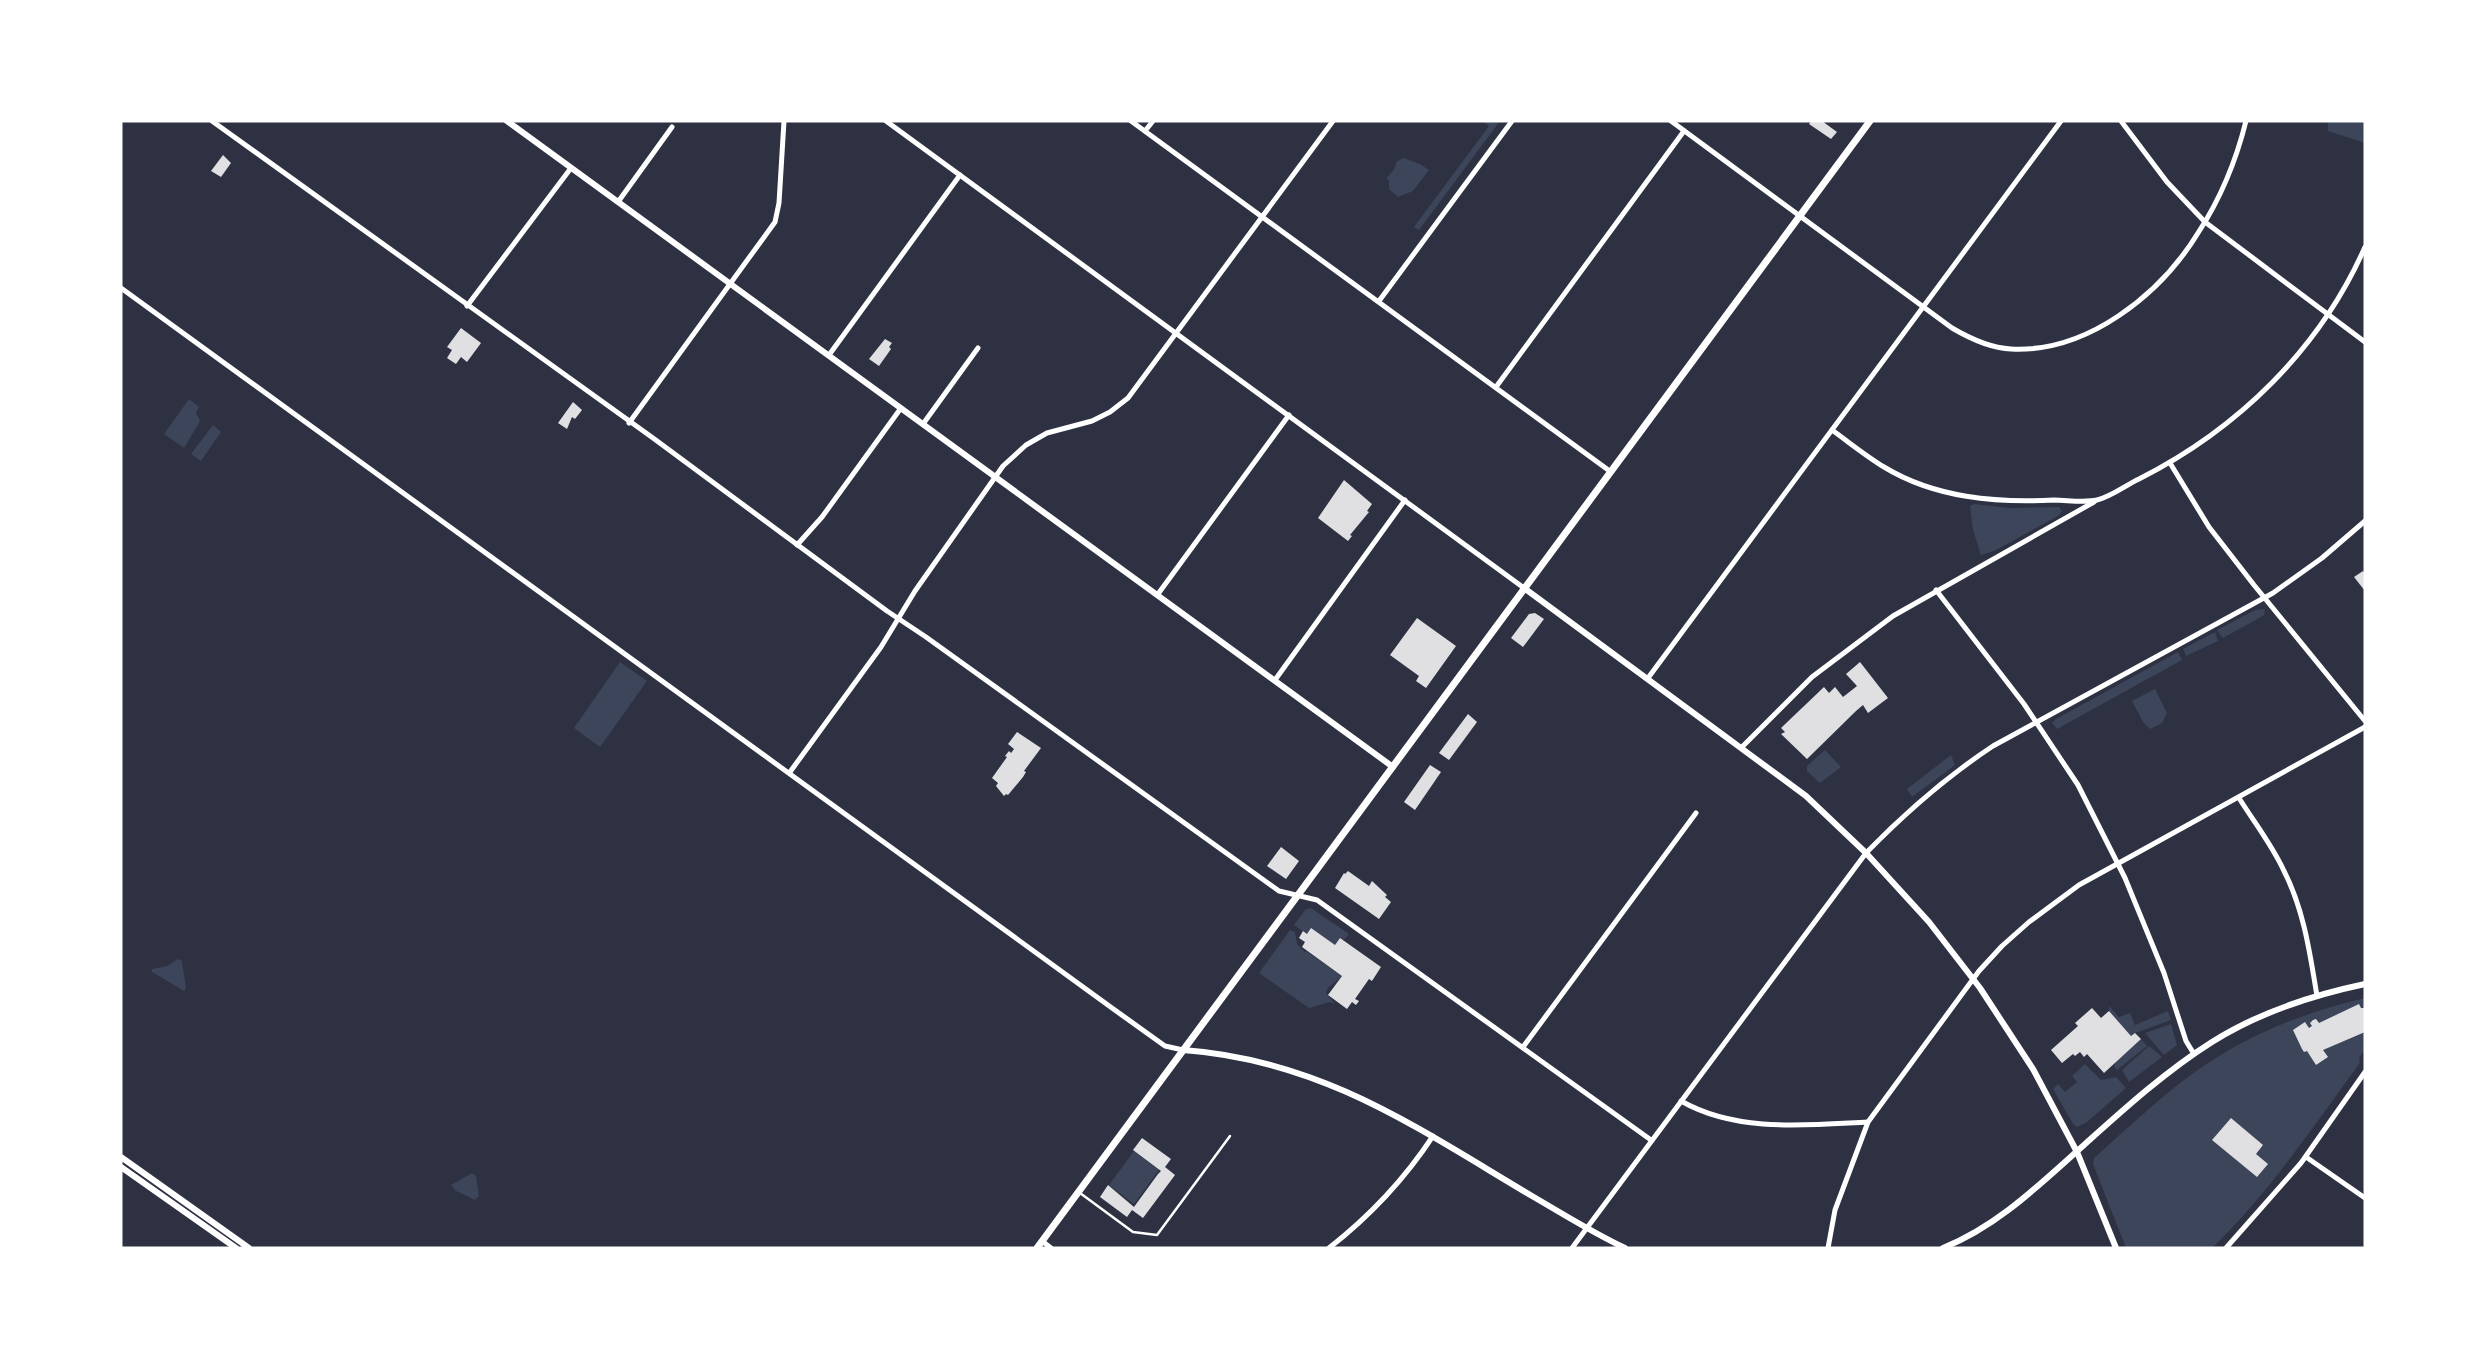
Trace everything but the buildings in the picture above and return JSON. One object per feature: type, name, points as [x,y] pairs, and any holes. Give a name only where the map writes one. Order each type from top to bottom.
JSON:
[{"type":"main road","points":[[1039,1245],[1870,121]]},
{"type":"street","points":[[212,121],[898,619],[1279,891],[1318,900],[1651,1140]]},
{"type":"street","points":[[507,121],[1393,767]]},
{"type":"street","points":[[629,423],[775,222],[779,203],[784,121]]},
{"type":"street","points":[[886,121],[1806,796],[1866,853],[1929,922],[1973,979],[2033,1069],[2077,1152],[2116,1248]]},
{"type":"street","points":[[1131,121],[1611,472]]},
{"type":"street","points":[[1145,131],[1153,121]]},
{"type":"street","points":[[790,772],[881,647],[915,591],[994,477],[1026,445],[1047,433],[1093,421],[1118,407],[1138,386],[1333,121]]},
{"type":"street","points":[[1379,301],[1512,121]]},
{"type":"street","points":[[1671,121],[1952,328],[1987,344],[2009,349],[2055,346],[2091,332],[2133,303],[2176,263],[2220,196],[2236,159],[2246,121]]},
{"type":"street","points":[[1648,678],[2061,121]]},
{"type":"street","points":[[2121,121],[2167,182],[2204,222],[2365,342]]},
{"type":"street","points":[[618,202],[672,127]]},
{"type":"street","points":[[1496,387],[1684,131]]},
{"type":"street","points":[[467,306],[571,168]]},
{"type":"street","points":[[829,355],[960,175]]},
{"type":"street","points":[[1742,747],[1812,677],[1893,617],[2097,500],[2170,463],[2238,416],[2290,365],[2328,315],[2365,247]]},
{"type":"street","points":[[121,288],[1165,1046],[1238,1057],[1298,1073],[1342,1089],[1433,1136],[1586,1229],[1625,1248]]},
{"type":"street","points":[[923,424],[978,348]]},
{"type":"street","points":[[797,545],[822,517],[901,408]]},
{"type":"street","points":[[1158,594],[1289,415]]},
{"type":"street","points":[[1832,430],[1885,468],[1953,494],[1999,501],[2097,500]]},
{"type":"street","points":[[2170,463],[2209,527],[2365,721]]},
{"type":"street","points":[[1275,680],[1405,500]]},
{"type":"street","points":[[1572,1248],[1866,853],[1913,807],[1956,771],[1993,746],[2265,597],[2322,558],[2365,521]]},
{"type":"street","points":[[1936,590],[2037,722],[2078,785],[2118,863],[2164,974],[2186,1041],[2194,1054]]},
{"type":"street","points":[[1828,1248],[1835,1210],[1868,1122],[1973,979],[2002,946],[2029,922],[2079,886],[2365,727]]},
{"type":"street","points":[[2239,798],[2276,856],[2292,889],[2306,937],[2317,996]]},
{"type":"street","points":[[1523,1047],[1696,813]]},
{"type":"street","points":[[1943,1248],[1983,1228],[2015,1206],[2194,1054],[2238,1028],[2290,1005],[2365,984]]},
{"type":"street","points":[[2227,1248],[2306,1157],[2365,1072]]},
{"type":"street","points":[[1681,1101],[1698,1111],[1765,1124],[1868,1122]]},
{"type":"street","points":[[1329,1248],[1374,1210],[1396,1186],[1433,1136]]},
{"type":"street","points":[[121,1157],[249,1248]]},
{"type":"street","points":[[2306,1157],[2365,1198]]},
{"type":"street","points":[[121,1167],[236,1248]]},
{"type":"street","points":[[1039,1245],[1051,1248]]},
{"type":"lane","points":[[1078,1192],[1133,1232],[1157,1235],[1230,1136]]},
{"type":"shaded area","points":[[1483,121],[1500,121],[1419,230],[1414,227],[1489,126]]},
{"type":"shaded area","points":[[2328,121],[2365,121],[2365,143],[2328,131]]},
{"type":"shaded area","points":[[1404,158],[1429,170],[1413,191],[1398,197],[1389,189],[1389,180],[1386,179],[1395,168],[1396,162]]},
{"type":"shaded area","points":[[189,399],[199,407],[196,413],[200,421],[184,448],[164,434]]},
{"type":"shaded area","points":[[213,425],[221,432],[201,461],[191,454]]},
{"type":"shaded area","points":[[1974,504],[2010,508],[2059,507],[2062,511],[2058,516],[1994,551],[1981,555],[1973,530],[1970,506]]},
{"type":"shaded area","points":[[2265,609],[2264,615],[2223,638],[2217,630],[2255,610]]},
{"type":"shaded area","points":[[2215,632],[2218,641],[2186,656],[2183,649]]},
{"type":"shaded area","points":[[2178,652],[2182,660],[2057,729],[2052,723],[2056,719]]},
{"type":"shaded area","points":[[620,662],[647,681],[600,747],[574,728]]},
{"type":"shaded area","points":[[2155,689],[2167,713],[2162,723],[2150,729],[2143,722],[2132,701]]},
{"type":"shaded area","points":[[1825,750],[1841,767],[1820,783],[1807,771],[1807,766]]},
{"type":"shaded area","points":[[1951,755],[1955,765],[1912,797],[1907,789]]},
{"type":"shaded area","points":[[1311,908],[1349,934],[1344,940],[1340,938],[1335,945],[1307,934],[1294,925],[1306,909]]},
{"type":"shaded area","points":[[1290,930],[1295,932],[1297,944],[1305,952],[1342,976],[1326,993],[1335,1004],[1330,1002],[1309,1008],[1259,973]]},
{"type":"shaded area","points":[[178,959],[182,961],[186,988],[184,991],[152,972],[152,969],[167,966]]},
{"type":"shaded area","points":[[2365,998],[2365,1049],[2359,1058],[2360,1063],[2290,1159],[2233,1227],[2212,1248],[2126,1248],[2093,1164],[2094,1158],[2174,1088],[2221,1055],[2280,1025]]},
{"type":"shaded area","points":[[2109,1006],[2119,1017],[2130,1013],[2135,1025],[2168,1011],[2171,1020],[2131,1036],[2109,1011]]},
{"type":"shaded area","points":[[2171,1024],[2177,1045],[2164,1055],[2145,1033]]},
{"type":"shaded area","points":[[2141,1039],[2147,1046],[2117,1070],[2114,1066],[2116,1061]]},
{"type":"shaded area","points":[[2149,1046],[2162,1057],[2129,1082],[2122,1070]]},
{"type":"shaded area","points":[[2085,1064],[2101,1080],[2116,1077],[2126,1088],[2087,1122],[2077,1127],[2053,1089],[2058,1084],[2065,1092],[2077,1082],[2072,1076]]},
{"type":"shaded area","points":[[1134,1151],[1159,1170],[1134,1204],[1109,1185]]},
{"type":"shaded area","points":[[472,1173],[476,1176],[479,1196],[475,1200],[456,1191],[451,1185]]}]
